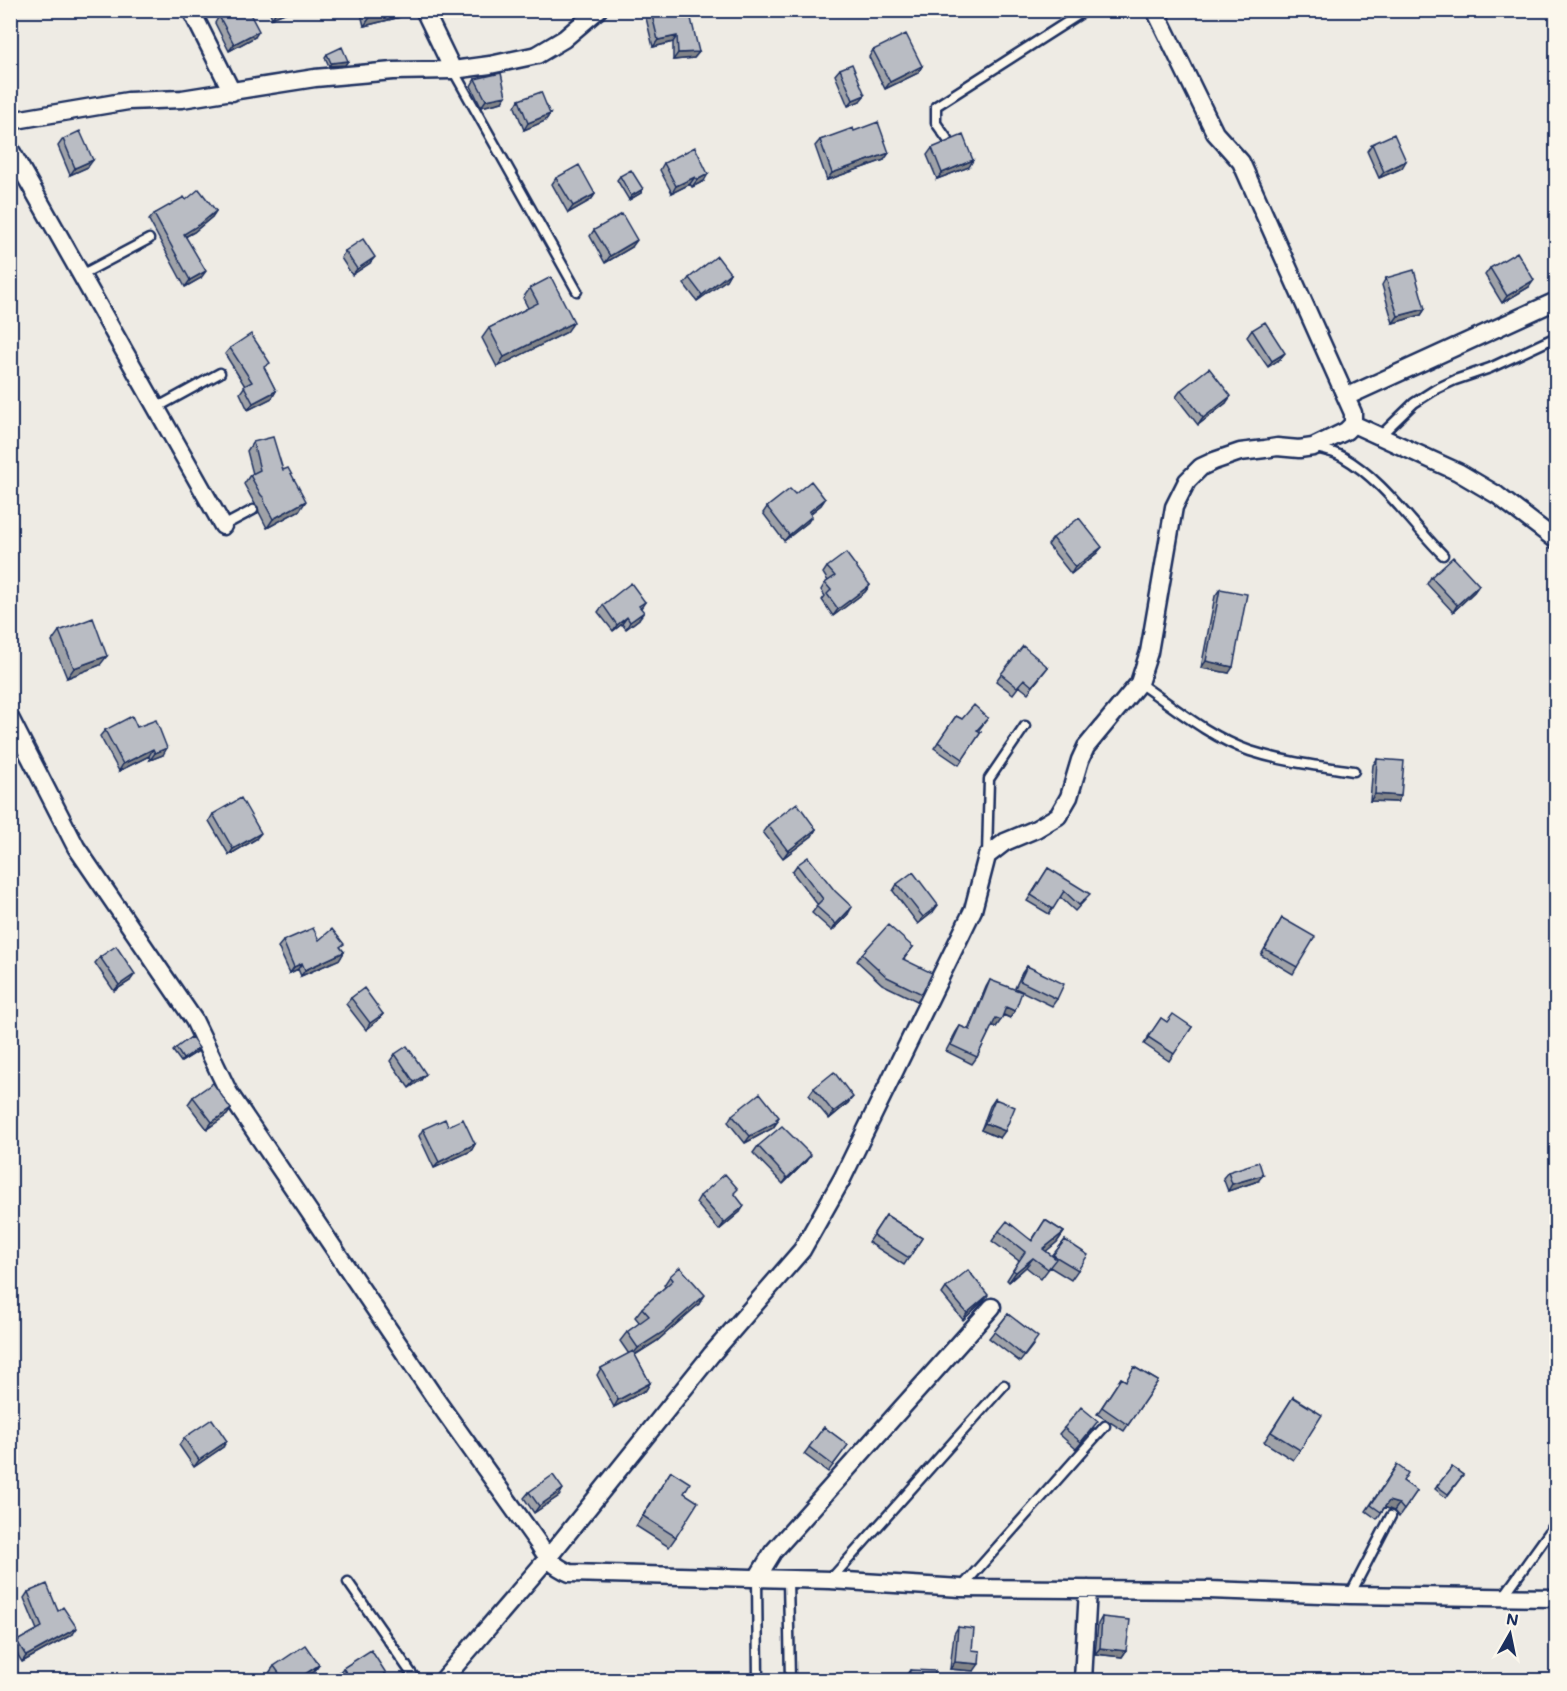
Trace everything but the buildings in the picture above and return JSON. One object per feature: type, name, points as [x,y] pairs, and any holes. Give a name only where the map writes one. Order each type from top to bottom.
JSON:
[{"type":"street","points":[[191,10],[232,92]]},
{"type":"street","points":[[424,10],[453,70]]},
{"type":"street","points":[[10,121],[128,101],[182,99],[315,78],[393,71],[453,70],[490,65],[537,55],[564,39],[598,10]]},
{"type":"street","points":[[443,1680],[547,1559],[711,1355],[802,1250],[842,1179],[973,910],[987,856],[1005,842],[1036,829],[1058,816],[1069,797],[1086,747],[1139,683],[1149,651],[1174,507],[1187,481],[1201,467],[1240,452],[1277,447],[1299,449],[1313,447],[1346,431],[1353,424],[1353,413],[1240,162],[1215,133],[1155,10]]},
{"type":"street","points":[[10,149],[223,526]]},
{"type":"street","points":[[1346,397],[1557,301]]},
{"type":"street","points":[[1353,424],[1458,472],[1497,495],[1557,540]]},
{"type":"street","points":[[10,718],[76,847],[194,1020],[229,1093],[437,1401],[547,1559],[558,1568],[570,1573],[830,1580],[961,1588],[1209,1590],[1557,1598]]},
{"type":"street","points":[[757,1578],[773,1552],[992,1307]]},
{"type":"street","points":[[1083,1680],[1088,1589]]},
{"type":"lane","points":[[948,140],[936,123],[936,106],[1086,10]]},
{"type":"lane","points":[[453,70],[577,291]]},
{"type":"lane","points":[[81,275],[149,239]]},
{"type":"lane","points":[[1380,436],[1414,403],[1436,389],[1490,368],[1557,337]]},
{"type":"lane","points":[[155,408],[220,373]]},
{"type":"lane","points":[[1313,447],[1341,455],[1362,470],[1383,489],[1443,555]]},
{"type":"lane","points":[[223,526],[253,510]]},
{"type":"lane","points":[[1139,683],[1207,730],[1248,750],[1291,762],[1354,771]]},
{"type":"lane","points":[[987,856],[989,779],[1025,726]]},
{"type":"lane","points":[[830,1580],[1004,1385]]},
{"type":"lane","points":[[961,1588],[1105,1426]]},
{"type":"lane","points":[[1350,1595],[1391,1516]]},
{"type":"lane","points":[[1503,1597],[1557,1523]]},
{"type":"lane","points":[[757,1578],[758,1680]]},
{"type":"lane","points":[[788,1579],[790,1680]]},
{"type":"lane","points":[[348,1582],[416,1680]]}]
